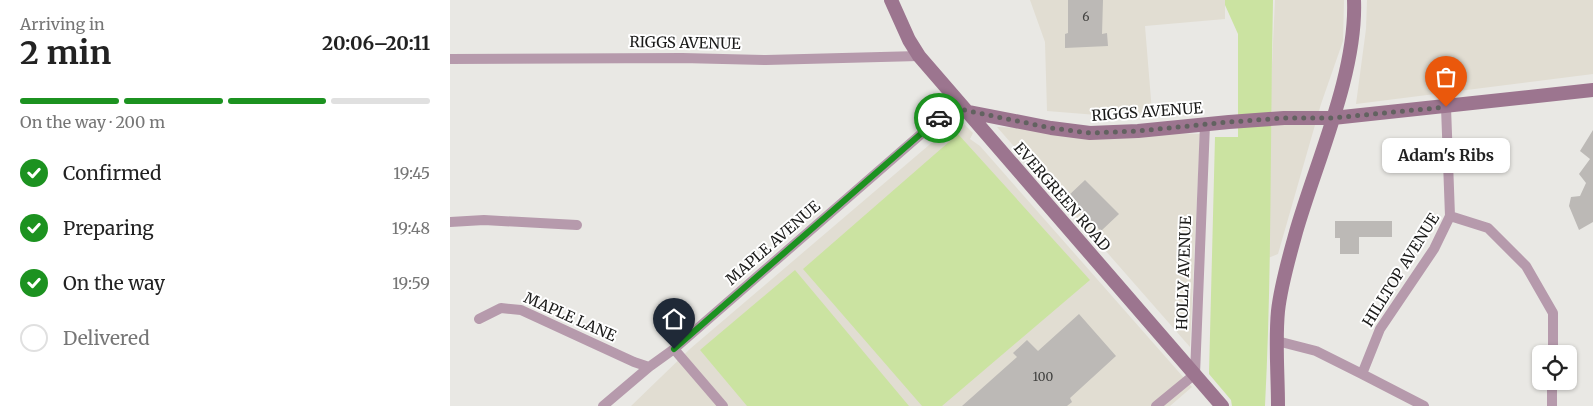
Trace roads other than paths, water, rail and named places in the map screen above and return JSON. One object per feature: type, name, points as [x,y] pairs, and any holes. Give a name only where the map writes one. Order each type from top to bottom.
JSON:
[{"type":"street","name":"EVERGREEN ROAD","points":[[890,0],[909,40],[919,56],[1222,406]]},
{"type":"street","points":[[1278,406],[1278,310],[1296,232],[1333,118],[1350,49],[1354,0]]},
{"type":"street","name":"RIGGS AVENUE","points":[[450,58],[766,60],[919,56]]},
{"type":"street","name":"RIGGS AVENUE","points":[[964,110],[1051,128],[1090,133],[1138,131],[1284,118],[1333,118],[1593,90]]},
{"type":"street","points":[[1446,107],[1450,216]]},
{"type":"street","name":"MAPLE AVENUE","points":[[603,406],[649,367],[674,349],[943,115],[964,110]]},
{"type":"street","name":"HOLLY AVENUE","points":[[1194,374],[1205,124]]},
{"type":"street","name":"HILLTOP AVENUE","points":[[1362,374],[1380,329],[1434,249],[1450,216],[1488,228],[1526,266],[1553,313],[1553,345]]},
{"type":"street","points":[[450,222],[484,220],[577,225]]},
{"type":"street","name":"MAPLE LANE","points":[[479,319],[501,308],[521,310],[634,362],[649,367]]},
{"type":"street","points":[[1277,341],[1316,351],[1424,406]]},
{"type":"street","points":[[674,349],[723,406]]},
{"type":"street","points":[[1156,406],[1194,374]]},
{"type":"street","points":[[1552,390],[1552,406]]},
{"type":"place","name":"Adam's Ribs","points":[[1446,107]]}]
